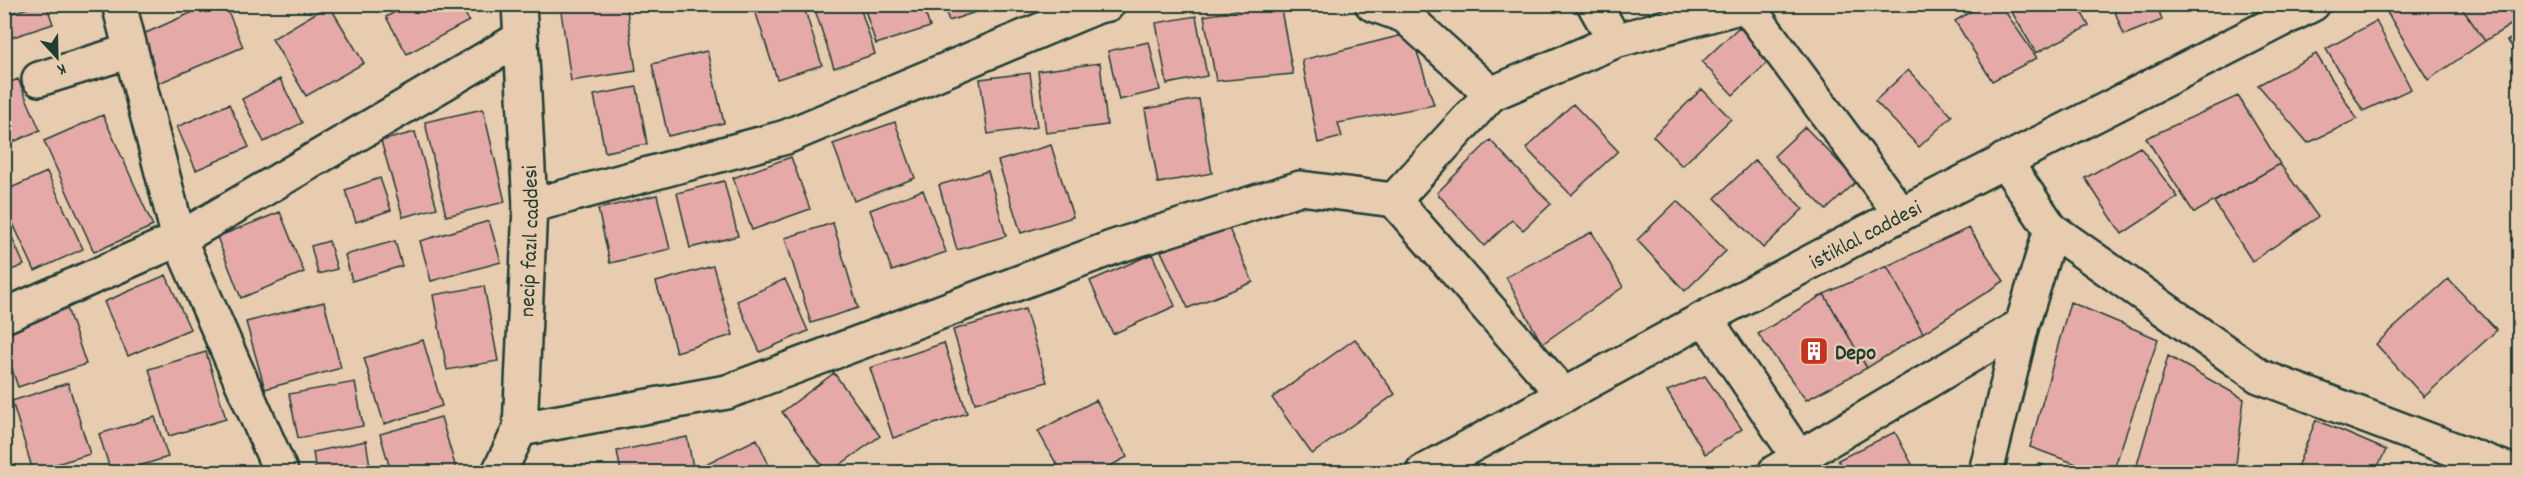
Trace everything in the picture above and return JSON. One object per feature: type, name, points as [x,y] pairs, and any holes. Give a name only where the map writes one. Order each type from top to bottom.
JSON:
[{"type":"street","points":[[119,4],[180,239],[282,472]]},
{"type":"street","name":"necip fazıl caddesi","points":[[499,472],[520,429],[530,206],[519,4]]},
{"type":"street","points":[[530,206],[786,137],[1098,6],[1108,4]]},
{"type":"street","points":[[1372,4],[1405,16],[1491,94]]},
{"type":"street","points":[[1594,4],[1615,40]]},
{"type":"street","points":[[1394,200],[1491,94],[1615,40],[1748,5],[1902,214]]},
{"type":"street","name":"istiklal caddesi","points":[[1423,472],[1705,318],[2301,7]]},
{"type":"street","points":[[4,316],[180,239],[521,39]]},
{"type":"street","points":[[39,79],[130,51]]},
{"type":"street","points":[[2004,160],[2051,229],[2259,376],[2514,472]]},
{"type":"street","points":[[520,429],[728,392],[1114,247],[1300,188],[1394,200],[1564,395]]},
{"type":"street","points":[[1986,472],[2022,325],[2051,229]]},
{"type":"street","points":[[1705,318],[1787,466],[2022,325]]},
{"type":"building","points":[[39,4],[46,4],[53,24],[4,40],[4,16]]},
{"type":"building","points":[[211,4],[225,4],[243,47],[159,83],[139,36]]},
{"type":"building","points":[[409,4],[460,4],[469,21],[407,54],[386,17]]},
{"type":"building","points":[[560,4],[626,4],[636,71],[571,81]]},
{"type":"building","points":[[753,4],[803,4],[822,65],[777,79]]},
{"type":"building","points":[[813,4],[859,4],[875,54],[834,68]]},
{"type":"building","points":[[863,4],[922,4],[930,27],[876,44]]},
{"type":"building","points":[[943,4],[992,4],[993,6],[949,21]]},
{"type":"building","points":[[1268,4],[1280,4],[1293,74],[1216,81],[1204,16]]},
{"type":"building","points":[[1983,4],[2000,4],[2037,58],[1992,81],[1955,21]]},
{"type":"building","points":[[2007,4],[2077,4],[2089,26],[2036,53]]},
{"type":"building","points":[[2112,4],[2157,4],[2162,20],[2124,35]]},
{"type":"building","points":[[2396,4],[2459,4],[2485,41],[2428,80],[2385,9]]},
{"type":"building","points":[[2459,4],[2520,4],[2520,19],[2485,41]]},
{"type":"building","points":[[329,5],[364,63],[306,96],[272,39]]},
{"type":"building","points":[[1196,16],[1207,76],[1167,84],[1156,23]]},
{"type":"building","points":[[2376,21],[2411,89],[2363,111],[2326,49]]},
{"type":"building","points":[[1739,27],[1770,60],[1733,95],[1702,62]]},
{"type":"building","points":[[1411,33],[1434,105],[1338,123],[1342,137],[1318,143],[1302,60]]},
{"type":"building","points":[[2520,34],[2520,54],[2507,41]]},
{"type":"building","points":[[1149,42],[1160,90],[1119,100],[1108,51]]},
{"type":"building","points":[[707,51],[724,123],[668,136],[652,64]]},
{"type":"building","points":[[2316,54],[2357,119],[2308,143],[2258,85]]},
{"type":"building","points":[[1100,63],[1107,125],[1046,133],[1038,71]]},
{"type":"building","points":[[1908,70],[1952,116],[1919,147],[1875,101]]},
{"type":"building","points":[[1030,73],[1037,127],[988,134],[980,79]]},
{"type":"building","points":[[18,79],[40,130],[4,146],[4,85]]},
{"type":"building","points":[[280,79],[302,123],[264,142],[242,99]]},
{"type":"building","points":[[637,87],[647,144],[605,152],[594,95]]},
{"type":"building","points":[[1702,89],[1731,119],[1682,166],[1653,136]]},
{"type":"building","points":[[2238,96],[2280,164],[2194,213],[2146,138]]},
{"type":"building","points":[[1199,99],[1212,173],[1158,183],[1145,109]]},
{"type":"building","points":[[229,104],[249,147],[196,170],[177,127]]},
{"type":"building","points":[[1573,104],[1618,151],[1571,195],[1526,148]]},
{"type":"building","points":[[483,109],[505,202],[446,216],[425,122]]},
{"type":"building","points":[[103,115],[153,226],[94,252],[44,141]]},
{"type":"building","points":[[895,122],[915,178],[854,201],[833,144]]},
{"type":"building","points":[[1805,127],[1857,181],[1826,210],[1774,156]]},
{"type":"building","points":[[415,132],[437,208],[403,217],[381,141]]},
{"type":"building","points":[[1490,140],[1551,204],[1523,230],[1512,220],[1484,246],[1437,193]]},
{"type":"building","points":[[1051,145],[1073,217],[1021,233],[998,161]]},
{"type":"building","points":[[2140,147],[2178,197],[2122,234],[2085,178]]},
{"type":"building","points":[[791,157],[810,209],[752,230],[733,178]]},
{"type":"building","points":[[1755,160],[1803,209],[1763,248],[1715,198]]},
{"type":"building","points":[[2280,164],[2318,217],[2252,261],[2214,202]]},
{"type":"building","points":[[988,171],[1006,236],[957,250],[939,185]]},
{"type":"building","points":[[47,172],[83,249],[35,271],[4,204],[4,191]]},
{"type":"building","points":[[380,178],[391,210],[356,222],[345,190]]},
{"type":"building","points":[[724,181],[738,236],[690,248],[677,193]]},
{"type":"building","points":[[923,190],[946,252],[892,271],[870,210]]},
{"type":"building","points":[[657,195],[670,249],[610,263],[598,209]]},
{"type":"building","points":[[1677,201],[1726,251],[1685,291],[1637,240]]},
{"type":"building","points":[[280,212],[304,272],[241,298],[217,237]]},
{"type":"building","points":[[4,219],[24,265],[4,273]]},
{"type":"building","points":[[1225,220],[1253,282],[1188,308],[1157,243]]},
{"type":"building","points":[[489,221],[501,262],[431,281],[420,241]]},
{"type":"building","points":[[833,223],[858,308],[811,323],[785,238]]},
{"type":"building","points":[[1969,228],[2004,281],[1923,333],[1887,266]]},
{"type":"building","points":[[1592,232],[1623,287],[1542,344],[1506,277]]},
{"type":"building","points":[[329,241],[337,269],[318,274],[311,246]]},
{"type":"building","points":[[395,241],[402,266],[352,281],[345,255]]},
{"type":"building","points":[[1152,254],[1175,306],[1113,334],[1090,281]]},
{"type":"building","points":[[713,266],[733,335],[676,352],[656,282]]},
{"type":"building","points":[[1887,266],[1923,333],[1867,368],[1824,294]]},
{"type":"building","points":[[166,275],[190,329],[128,356],[104,302]]},
{"type":"building","points":[[785,279],[808,331],[760,352],[737,301]]},
{"type":"building","points":[[2448,279],[2497,330],[2424,397],[2376,344]]},
{"type":"building","points":[[484,286],[498,361],[447,370],[433,295]]},
{"type":"building","name":"Depo","points":[[1824,294],[1867,368],[1806,400],[1758,334]]},
{"type":"building","points":[[324,302],[341,368],[265,389],[246,322]]},
{"type":"building","points":[[2070,302],[2158,339],[2113,472],[2098,472],[2030,447]]},
{"type":"building","points":[[66,305],[86,364],[18,387],[4,345],[4,326]]},
{"type":"building","points":[[1025,309],[1047,382],[975,403],[953,330]]},
{"type":"building","points":[[1355,339],[1395,394],[1312,454],[1272,398]]},
{"type":"building","points":[[423,340],[442,406],[384,424],[364,358]]},
{"type":"building","points":[[944,343],[967,413],[893,438],[870,368]]},
{"type":"building","points":[[206,352],[226,419],[169,436],[149,369]]},
{"type":"building","points":[[2168,356],[2244,399],[2235,472],[2135,472]]},
{"type":"building","points":[[834,373],[880,436],[827,472],[782,412]]},
{"type":"building","points":[[1705,376],[1742,429],[1705,454],[1667,391]]},
{"type":"building","points":[[355,382],[363,426],[298,438],[289,394]]},
{"type":"building","points":[[68,383],[90,454],[33,471],[12,401]]},
{"type":"building","points":[[1096,400],[1127,457],[1099,472],[1061,472],[1038,431]]},
{"type":"building","points":[[155,417],[168,457],[120,472],[111,472],[99,434]]},
{"type":"building","points":[[441,417],[457,472],[391,472],[380,434]]},
{"type":"building","points":[[2316,420],[2386,450],[2375,472],[2295,472]]},
{"type":"building","points":[[1895,432],[1916,472],[1845,472],[1838,460]]},
{"type":"building","points":[[687,437],[694,472],[621,472],[617,451]]},
{"type":"building","points":[[757,439],[772,472],[709,472],[705,464]]},
{"type":"building","points":[[366,441],[371,472],[316,472],[313,452]]},
{"type":"building","points":[[2038,463],[2059,472],[2035,472]]},
{"type":"building","points":[[249,465],[252,472],[228,472]]},
{"type":"place","name":"Depo","points":[[1814,351]]}]
